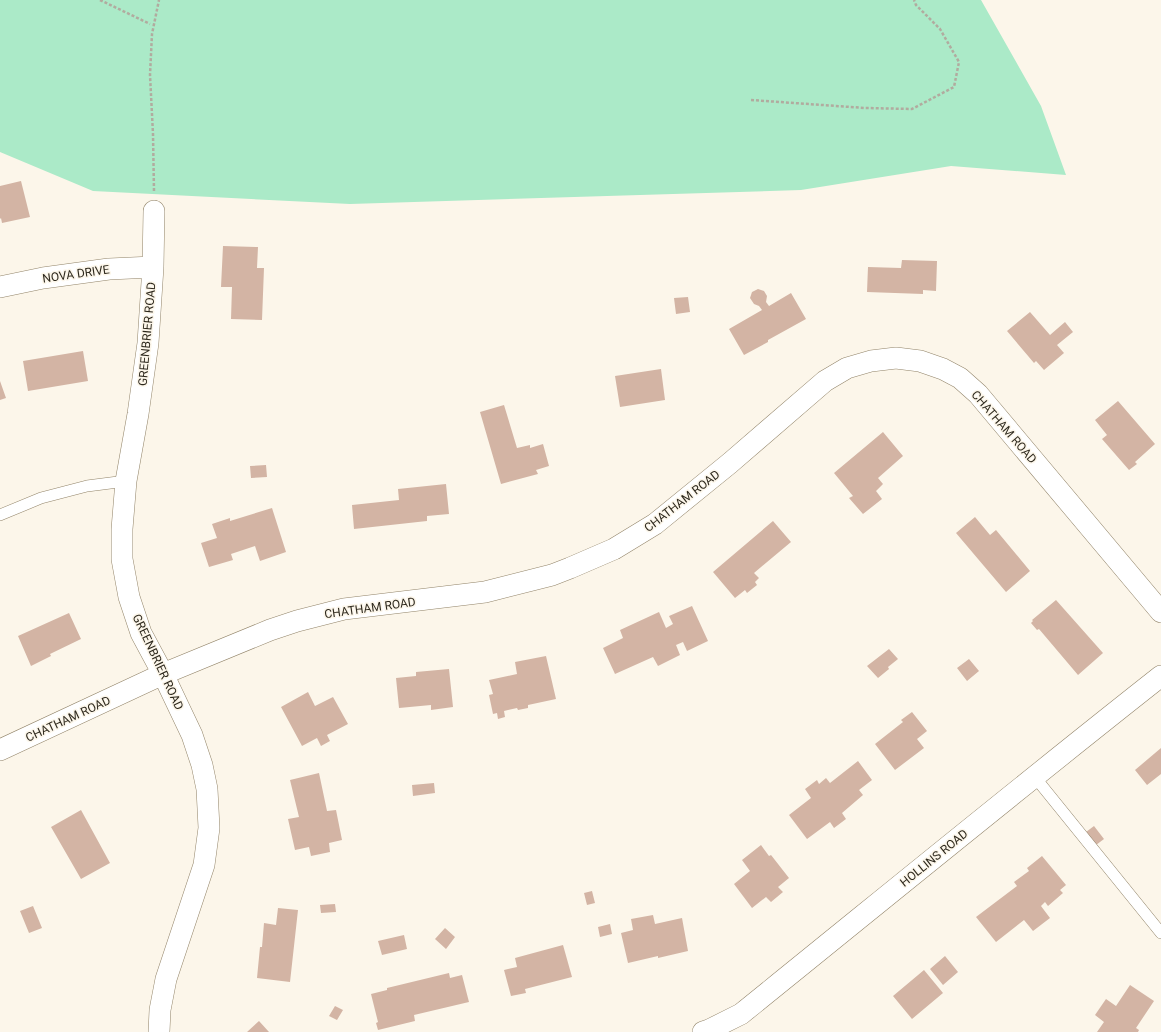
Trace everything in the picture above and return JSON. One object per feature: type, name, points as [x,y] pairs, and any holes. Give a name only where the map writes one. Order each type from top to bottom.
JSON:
[{"type":"street","name":"GREENBRIER ROAD","points":[[154,212],[153,267],[148,343],[138,414],[126,482],[122,529],[122,559],[129,597],[141,633],[163,674],[192,735],[202,764],[207,789],[209,828],[204,865],[166,979],[160,1010],[159,1032]]},
{"type":"street","name":"NOVA DRIVE","points":[[0,287],[43,278],[109,269],[153,267]]},
{"type":"street","name":"CHATHAM ROAD","points":[[0,750],[163,674],[270,630],[297,621],[344,609],[486,592],[552,575],[570,568],[614,548],[655,524],[730,463],[825,381],[847,368],[871,361],[896,358],[920,361],[943,369],[960,378],[978,394],[1161,612]]},
{"type":"street","name":"HOLLINS ROAD","points":[[707,1031],[741,1014],[1034,776],[1161,676]]},
{"type":"lane","points":[[0,516],[41,498],[87,486],[126,482]]},
{"type":"lane","points":[[1034,776],[1161,933]]},
{"type":"path","points":[[100,0],[150,24]]},
{"type":"path","points":[[154,212],[153,134],[150,75],[152,34],[159,0]]},
{"type":"path","points":[[751,100],[866,108],[912,109],[954,87],[959,62],[940,29],[916,5],[914,0]]},
{"type":"green space","points":[[0,0],[981,0],[1041,106],[1066,175],[951,166],[801,190],[350,204],[93,191],[0,152]]},
{"type":"building","points":[[21,181],[30,217],[2,223],[1,218],[0,219],[0,186]]},
{"type":"building","points":[[223,246],[258,247],[257,268],[264,268],[262,320],[231,319],[232,287],[221,287]]},
{"type":"building","points":[[902,260],[937,261],[936,291],[923,290],[923,294],[867,292],[868,267],[901,268]]},
{"type":"building","points":[[758,289],[764,291],[767,296],[766,302],[769,306],[791,293],[806,319],[744,355],[729,329],[762,310],[759,306],[754,304],[750,298],[752,292]]},
{"type":"building","points":[[688,297],[690,312],[676,314],[674,298]]},
{"type":"building","points":[[1030,312],[1050,335],[1065,322],[1073,332],[1057,345],[1064,353],[1044,370],[1036,361],[1034,363],[1007,331]]},
{"type":"building","points":[[83,351],[88,381],[28,391],[23,361]]},
{"type":"building","points":[[661,369],[665,400],[620,407],[615,376]]},
{"type":"building","points":[[0,381],[6,398],[0,400]]},
{"type":"building","points":[[1118,401],[1155,444],[1135,462],[1137,464],[1129,470],[1102,439],[1107,435],[1095,420]]},
{"type":"building","points":[[504,405],[517,448],[530,445],[530,448],[543,444],[549,466],[536,470],[538,474],[501,484],[480,412]]},
{"type":"building","points":[[883,432],[903,456],[878,478],[883,484],[876,491],[882,499],[863,514],[849,498],[853,496],[834,473]]},
{"type":"building","points":[[266,465],[267,477],[251,478],[250,466]]},
{"type":"building","points":[[446,484],[449,514],[427,516],[427,521],[354,529],[352,505],[399,500],[398,489]]},
{"type":"building","points":[[272,508],[286,552],[260,561],[255,546],[231,554],[233,560],[209,567],[201,543],[217,538],[212,524],[230,518],[230,521]]},
{"type":"building","points":[[975,517],[990,535],[996,530],[1030,571],[1006,592],[956,533]]},
{"type":"building","points":[[773,521],[791,542],[754,573],[759,578],[755,582],[757,585],[747,593],[745,590],[735,598],[713,572]]},
{"type":"building","points":[[1056,600],[1103,653],[1078,675],[1039,629],[1037,630],[1031,623],[1033,621],[1032,620]]},
{"type":"building","points":[[692,606],[708,641],[687,651],[683,642],[676,645],[680,655],[658,666],[653,657],[615,674],[603,648],[623,638],[620,630],[659,612],[666,628],[673,624],[669,616]]},
{"type":"building","points":[[69,613],[81,639],[50,654],[51,656],[31,666],[18,636]]},
{"type":"building","points":[[889,649],[898,659],[878,678],[867,666]]},
{"type":"building","points":[[546,656],[556,699],[528,705],[528,708],[518,710],[517,708],[504,711],[505,717],[498,719],[497,713],[493,714],[489,695],[493,694],[489,680],[517,674],[515,662]]},
{"type":"building","points":[[969,659],[979,671],[967,681],[957,668]]},
{"type":"building","points":[[449,669],[453,707],[431,710],[431,705],[399,708],[396,678],[416,676],[416,672]]},
{"type":"building","points":[[308,692],[315,706],[333,697],[348,724],[327,735],[330,741],[321,746],[317,738],[302,746],[281,707]]},
{"type":"building","points":[[912,712],[927,731],[917,739],[924,748],[895,770],[875,744],[903,722],[901,720]]},
{"type":"building","points":[[1161,748],[1161,774],[1147,785],[1135,770]]},
{"type":"building","points":[[858,761],[872,780],[859,790],[863,795],[842,813],[846,819],[834,828],[830,822],[807,839],[789,815],[811,798],[805,789],[817,780],[819,784],[826,778],[830,783]]},
{"type":"building","points":[[319,773],[327,811],[336,810],[342,840],[329,843],[330,852],[311,856],[309,847],[295,850],[288,819],[299,817],[290,780]]},
{"type":"building","points":[[434,783],[435,793],[413,796],[412,785]]},
{"type":"building","points":[[81,810],[110,863],[81,879],[51,827]]},
{"type":"building","points":[[1094,826],[1104,839],[1096,845],[1086,832]]},
{"type":"building","points":[[761,845],[789,878],[778,887],[783,892],[771,902],[766,897],[752,908],[734,884],[750,871],[742,860]]},
{"type":"building","points":[[1042,856],[1066,885],[1060,890],[1063,893],[1048,906],[1045,902],[1041,906],[1050,918],[1033,931],[1024,920],[996,942],[976,917],[1017,886],[1014,882],[1029,871],[1027,868]]},
{"type":"building","points":[[592,891],[595,903],[587,905],[584,893]]},
{"type":"building","points":[[335,904],[336,912],[321,913],[320,905]]},
{"type":"building","points":[[33,906],[42,928],[29,933],[20,911]]},
{"type":"building","points":[[278,908],[298,910],[290,982],[257,978],[264,923],[276,925]]},
{"type":"building","points":[[653,915],[655,924],[682,918],[688,951],[628,963],[621,933],[633,930],[631,919]]},
{"type":"building","points":[[610,924],[612,934],[600,937],[598,927]]},
{"type":"building","points":[[445,928],[455,937],[446,949],[435,939]]},
{"type":"building","points":[[404,935],[407,949],[382,955],[378,941]]},
{"type":"building","points":[[563,945],[572,977],[525,989],[526,993],[511,996],[504,970],[517,967],[515,958]]},
{"type":"building","points":[[945,956],[958,972],[943,985],[930,969]]},
{"type":"building","points":[[924,970],[943,993],[912,1019],[893,996]]},
{"type":"building","points":[[449,973],[450,978],[462,975],[469,1002],[414,1015],[415,1021],[378,1030],[376,1023],[378,1022],[371,994],[387,990],[387,988]]},
{"type":"building","points":[[1130,985],[1154,1001],[1136,1028],[1139,1030],[1138,1032],[1097,1032],[1104,1022],[1095,1015],[1106,999],[1116,1006]]},
{"type":"building","points":[[335,1006],[343,1010],[337,1020],[329,1016]]},
{"type":"building","points":[[259,1021],[269,1032],[247,1032]]}]
